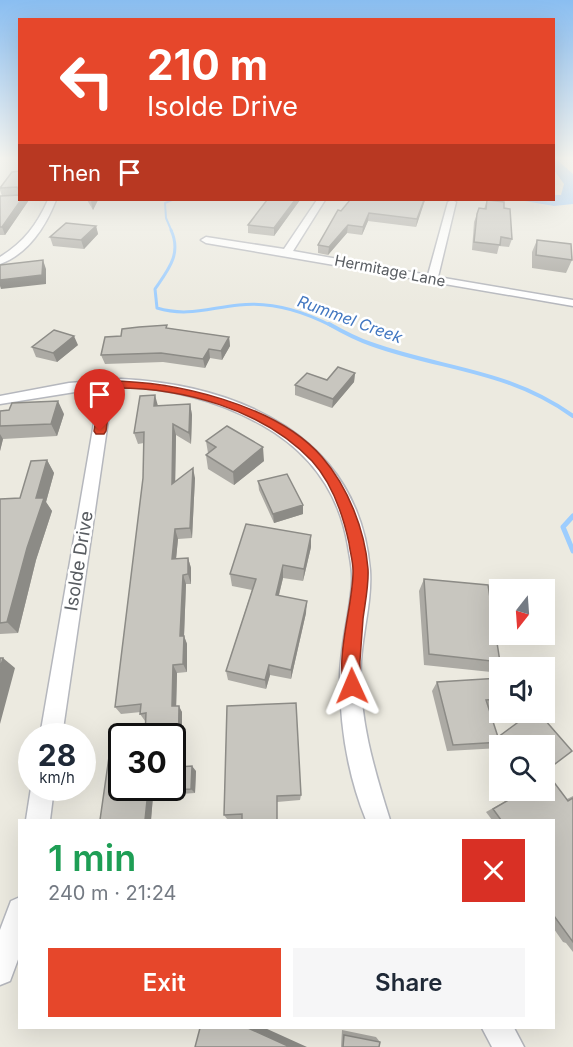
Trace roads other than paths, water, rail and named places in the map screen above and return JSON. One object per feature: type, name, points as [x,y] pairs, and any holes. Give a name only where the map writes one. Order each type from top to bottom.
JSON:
[{"type":"street","points":[[0,261],[29,240],[47,222],[51,206]]},
{"type":"street","points":[[288,251],[317,206]]},
{"type":"street","points":[[432,279],[451,206]]},
{"type":"street","name":"Hermitage Lane","points":[[206,240],[288,251],[573,303]]},
{"type":"street","name":"Isolde Drive","points":[[53,723],[108,384]]},
{"type":"street","points":[[0,400],[79,385],[138,384],[176,390],[218,400],[265,420],[292,438],[317,459],[339,493],[352,522],[361,570],[351,663],[354,708],[361,762],[378,819]]},
{"type":"street","points":[[38,819],[41,801]]},
{"type":"street","points":[[0,971],[18,916]]},
{"type":"street","points":[[498,1029],[509,1047]]},
{"type":"waterway","name":"Rummel Creek","points":[[165,206],[166,218],[172,232]]},
{"type":"waterway","name":"Rummel Creek","points":[[171,230],[174,239],[174,254],[169,268],[155,289],[157,308],[188,312],[263,304],[287,308],[332,326]]},
{"type":"waterway","name":"Rummel Creek","points":[[329,324],[371,344],[398,353],[499,379],[548,400],[573,416]]},
{"type":"waterway","name":"Rummel Creek","points":[[573,516],[563,527],[573,551]]}]
